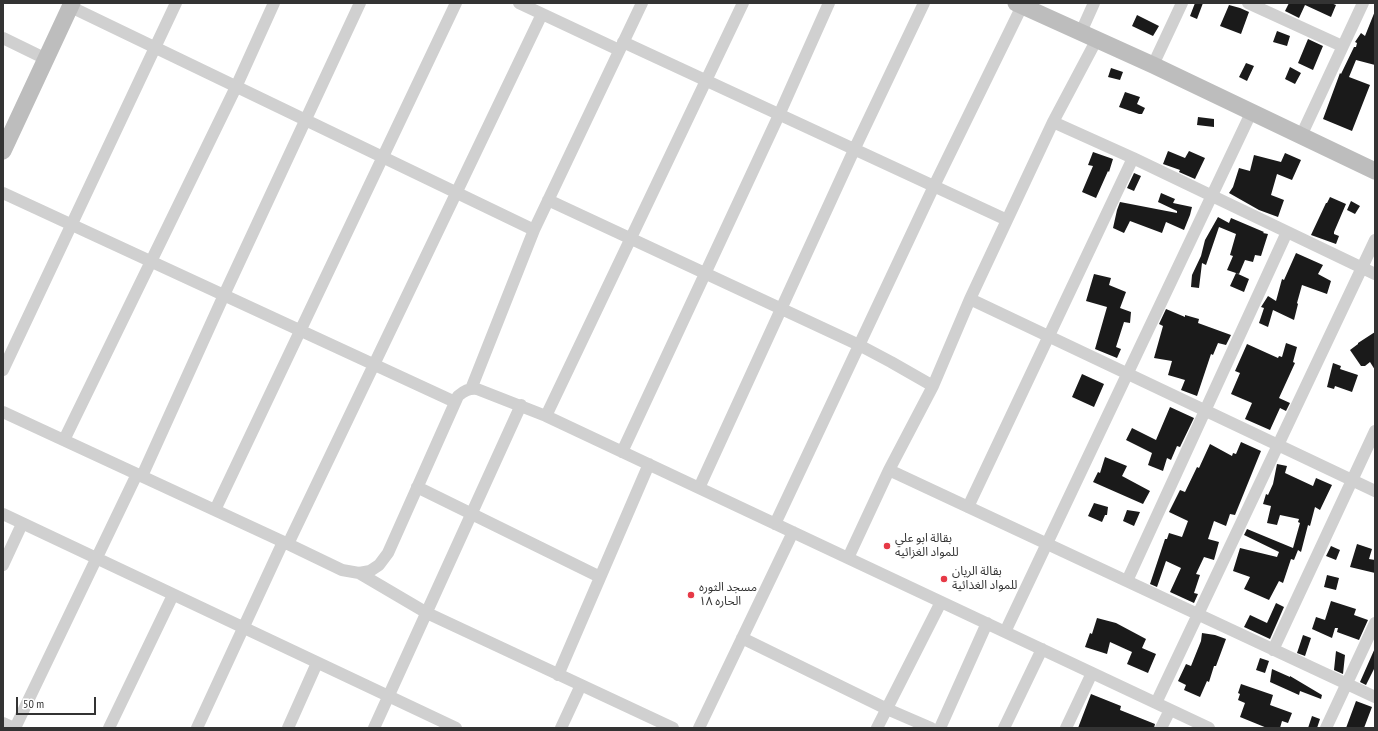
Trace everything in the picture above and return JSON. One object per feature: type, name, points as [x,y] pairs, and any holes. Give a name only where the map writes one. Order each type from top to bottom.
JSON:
[{"type":"street","points":[[3,370],[176,3]]},
{"type":"street","points":[[64,440],[236,87],[274,3]]},
{"type":"street","points":[[3,723],[15,728],[139,475],[360,3]]},
{"type":"street","points":[[215,510],[456,3]]},
{"type":"street","points":[[519,3],[542,14],[706,81],[1007,220]]},
{"type":"street","points":[[471,389],[534,230],[642,3]]},
{"type":"street","points":[[546,416],[743,3]]},
{"type":"street","points":[[622,452],[779,115],[829,3]]},
{"type":"street","points":[[699,488],[854,150],[924,3]]},
{"type":"street","points":[[1080,32],[1094,3]]},
{"type":"street","points":[[1153,65],[1182,3]]},
{"type":"street","points":[[1248,3],[1265,6],[1342,46]]},
{"type":"street","points":[[1301,136],[1363,3]]},
{"type":"street","points":[[775,524],[1019,4],[1153,65],[1375,171]]},
{"type":"street","points":[[3,151],[8,128],[46,59],[72,5],[155,48],[534,230]]},
{"type":"street","points":[[197,728],[542,14]]},
{"type":"street","points":[[3,38],[46,59]]},
{"type":"street","points":[[848,558],[889,470],[933,386],[970,299],[1053,122],[1097,39]]},
{"type":"street","points":[[1005,632],[1251,113]]},
{"type":"street","points":[[1053,122],[1133,158],[1375,274]]},
{"type":"street","points":[[968,507],[1133,158]]},
{"type":"street","points":[[3,193],[455,402]]},
{"type":"street","points":[[548,200],[859,345],[933,386]]},
{"type":"street","points":[[1127,581],[1287,232]]},
{"type":"street","points":[[1156,703],[1375,240]]},
{"type":"street","points":[[970,299],[1375,491]]},
{"type":"street","points":[[3,412],[342,570],[359,573],[370,571],[379,565],[388,553],[458,396],[464,391],[471,389],[483,391],[546,416],[1209,728]]},
{"type":"street","points":[[374,728],[521,405]]},
{"type":"street","points":[[1273,650],[1375,431]]},
{"type":"street","points":[[558,675],[648,464]]},
{"type":"street","points":[[889,470],[1375,697]]},
{"type":"street","points":[[417,487],[600,577]]},
{"type":"street","points":[[3,514],[456,728]]},
{"type":"street","points":[[3,565],[22,524]]},
{"type":"street","points":[[699,728],[792,532]]},
{"type":"street","points":[[359,573],[427,613],[673,728]]},
{"type":"street","points":[[109,728],[173,594]]},
{"type":"street","points":[[877,728],[941,602]]},
{"type":"street","points":[[940,728],[987,623]]},
{"type":"street","points":[[1326,728],[1375,623]]},
{"type":"street","points":[[742,638],[887,709],[931,728]]},
{"type":"street","points":[[1004,728],[1042,650]]},
{"type":"street","points":[[288,728],[317,662]]},
{"type":"street","points":[[1066,728],[1092,673]]},
{"type":"street","points":[[561,728],[581,685]]},
{"type":"street","points":[[1161,728],[1170,710]]},
{"type":"building","points":[[1195,3],[1203,3],[1197,19],[1190,16]]},
{"type":"building","points":[[1289,3],[1331,3],[1336,5],[1331,17],[1305,5],[1299,18],[1285,11]]},
{"type":"building","points":[[1229,5],[1249,12],[1241,34],[1220,26]]},
{"type":"building","points":[[1375,11],[1375,65],[1356,60],[1349,77],[1370,85],[1352,131],[1323,119],[1340,73],[1341,74],[1354,47],[1356,47],[1357,43],[1355,42],[1361,33],[1365,36]]},
{"type":"building","points":[[1137,15],[1159,26],[1153,36],[1132,26]]},
{"type":"building","points":[[1277,31],[1290,36],[1287,46],[1273,42]]},
{"type":"building","points":[[1308,39],[1323,46],[1313,70],[1298,63]]},
{"type":"building","points":[[1246,63],[1254,66],[1247,81],[1239,77]]},
{"type":"building","points":[[1290,67],[1301,73],[1295,84],[1285,79]]},
{"type":"building","points":[[1111,68],[1123,72],[1120,80],[1108,77]]},
{"type":"building","points":[[1125,92],[1140,97],[1137,104],[1145,108],[1142,114],[1119,107]]},
{"type":"building","points":[[1198,117],[1214,119],[1214,127],[1197,125]]},
{"type":"building","points":[[1168,151],[1185,158],[1189,151],[1205,158],[1195,179],[1179,172],[1180,170],[1163,164]]},
{"type":"building","points":[[1093,152],[1113,159],[1109,172],[1108,171],[1096,198],[1082,192],[1093,166],[1088,165]]},
{"type":"building","points":[[1285,153],[1301,160],[1292,180],[1277,174],[1271,195],[1284,200],[1278,217],[1259,210],[1229,193],[1233,187],[1239,168],[1250,171],[1254,155],[1281,162]]},
{"type":"building","points":[[1134,173],[1141,176],[1134,191],[1127,188]]},
{"type":"building","points":[[1161,193],[1175,199],[1173,203],[1192,207],[1184,230],[1166,222],[1162,233],[1130,221],[1124,233],[1113,228],[1120,202],[1177,213],[1177,211],[1158,202]]},
{"type":"building","points":[[1330,197],[1346,204],[1334,232],[1334,234],[1339,236],[1336,244],[1311,235]]},
{"type":"building","points":[[1351,201],[1360,206],[1355,214],[1347,210]]},
{"type":"building","points":[[1218,217],[1229,223],[1231,218],[1268,234],[1261,256],[1255,255],[1253,262],[1245,260],[1239,274],[1227,270],[1233,256],[1230,255],[1236,234],[1219,227],[1206,265],[1202,263],[1199,288],[1191,287],[1192,275],[1201,256],[1205,240]]},
{"type":"building","points":[[1296,253],[1323,265],[1318,274],[1331,281],[1327,294],[1302,285],[1294,320],[1273,310],[1268,327],[1259,323],[1264,308],[1261,307],[1268,296],[1276,301],[1282,279],[1284,280]]},
{"type":"building","points":[[1236,273],[1249,279],[1244,292],[1230,286]]},
{"type":"building","points":[[1094,274],[1111,278],[1109,285],[1126,292],[1120,308],[1131,312],[1130,323],[1124,322],[1116,347],[1121,349],[1117,358],[1095,349],[1107,307],[1086,301]]},
{"type":"building","points":[[1166,309],[1185,317],[1185,315],[1199,319],[1198,323],[1231,335],[1226,345],[1218,343],[1213,355],[1211,354],[1197,396],[1181,390],[1185,380],[1168,375],[1172,361],[1154,358],[1163,326],[1159,324]]},
{"type":"building","points":[[1375,332],[1375,370],[1370,362],[1365,366],[1361,366],[1350,350]]},
{"type":"building","points":[[1286,343],[1297,347],[1293,362],[1295,363],[1279,398],[1290,403],[1286,411],[1280,408],[1270,430],[1245,419],[1252,403],[1231,394],[1240,373],[1235,371],[1247,344],[1278,358],[1279,356],[1282,357]]},
{"type":"building","points":[[1333,363],[1341,366],[1340,369],[1358,375],[1352,392],[1335,386],[1334,389],[1327,387]]},
{"type":"building","points":[[1082,374],[1104,384],[1094,407],[1072,397]]},
{"type":"building","points":[[1170,407],[1194,418],[1180,447],[1177,446],[1171,460],[1167,458],[1163,471],[1148,465],[1152,453],[1126,440],[1132,428],[1156,440]]},
{"type":"building","points":[[1241,442],[1261,451],[1235,515],[1230,514],[1226,526],[1214,521],[1208,539],[1219,542],[1214,560],[1204,557],[1196,574],[1200,575],[1194,593],[1198,594],[1194,603],[1170,592],[1181,568],[1166,561],[1157,587],[1150,584],[1165,539],[1167,539],[1169,533],[1182,537],[1188,521],[1169,512],[1180,490],[1185,492],[1197,467],[1199,468],[1210,444],[1232,456],[1233,453],[1236,454]]},
{"type":"building","points":[[1105,457],[1127,466],[1122,476],[1150,491],[1143,504],[1093,482],[1098,472],[1100,473]]},
{"type":"building","points":[[1277,464],[1287,466],[1285,473],[1313,486],[1316,478],[1332,485],[1320,510],[1315,507],[1310,526],[1308,525],[1301,552],[1298,550],[1294,560],[1291,559],[1283,583],[1279,581],[1269,600],[1244,589],[1250,577],[1233,571],[1240,548],[1277,557],[1279,552],[1244,535],[1247,529],[1293,548],[1300,523],[1298,522],[1299,519],[1280,515],[1277,525],[1267,523],[1271,506],[1263,504],[1266,494],[1268,495],[1273,484]]},
{"type":"building","points":[[1094,503],[1108,507],[1107,515],[1105,515],[1102,522],[1088,516]]},
{"type":"building","points":[[1127,510],[1140,512],[1134,526],[1123,521]]},
{"type":"building","points":[[1357,544],[1372,549],[1369,559],[1375,560],[1375,573],[1350,567]]},
{"type":"building","points":[[1331,546],[1340,550],[1336,560],[1326,556]]},
{"type":"building","points":[[1327,575],[1339,578],[1336,590],[1324,587]]},
{"type":"building","points":[[1331,601],[1356,609],[1354,615],[1368,620],[1359,640],[1337,632],[1338,628],[1335,628],[1332,638],[1312,629],[1316,617],[1325,620]]},
{"type":"building","points":[[1276,603],[1284,607],[1270,639],[1244,627],[1250,615],[1267,623]]},
{"type":"building","points":[[1097,618],[1116,623],[1146,639],[1142,648],[1156,654],[1148,673],[1127,664],[1132,652],[1110,642],[1107,654],[1085,647],[1090,633],[1092,634]]},
{"type":"building","points":[[1202,633],[1215,635],[1226,639],[1216,666],[1214,666],[1209,682],[1207,681],[1200,697],[1184,690],[1186,685],[1178,681],[1186,664],[1191,666],[1201,641]]},
{"type":"building","points":[[1303,635],[1311,638],[1305,656],[1297,653]]},
{"type":"building","points":[[1375,648],[1375,667],[1366,685],[1360,682]]},
{"type":"building","points":[[1336,651],[1345,655],[1343,674],[1334,670]]},
{"type":"building","points":[[1260,658],[1269,661],[1265,673],[1256,670]]},
{"type":"building","points":[[1272,669],[1290,676],[1322,695],[1321,699],[1300,691],[1299,695],[1270,682]]},
{"type":"building","points":[[1241,684],[1273,695],[1270,705],[1292,713],[1288,723],[1282,721],[1280,728],[1267,728],[1240,717],[1245,703],[1238,700],[1240,694],[1238,693]]},
{"type":"building","points":[[1091,694],[1121,706],[1120,710],[1155,724],[1154,728],[1078,728]]},
{"type":"building","points":[[1356,701],[1372,707],[1364,728],[1346,728]]},
{"type":"building","points":[[1312,716],[1320,719],[1317,728],[1308,728]]},
{"type":"place","name":"بقالة ابو علي للمواد الغزائيه","points":[[887,546]]},
{"type":"place","name":"بقالة الريان للمواد الغذائية","points":[[944,579]]},
{"type":"place","name":"مسجد الثوره الحاره ١٨","points":[[691,595]]}]
